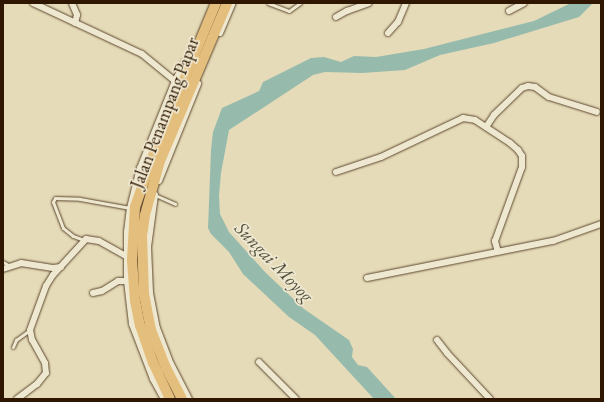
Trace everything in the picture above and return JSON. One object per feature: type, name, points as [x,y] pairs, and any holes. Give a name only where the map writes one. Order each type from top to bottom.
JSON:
[{"type":"main road","name":"Jalan Penampang Papar","points":[[170,399],[153,363],[140,326],[135,301],[132,260],[135,207],[155,150],[216,3]]},
{"type":"main road","name":"Jalan Penampang Papar","points":[[182,399],[166,368],[151,330],[144,294],[142,236],[145,215],[160,161],[227,3]]},
{"type":"street","points":[[33,3],[142,54],[175,81]]},
{"type":"street","points":[[72,3],[77,15],[75,23]]},
{"type":"street","points":[[189,399],[169,360],[157,328],[150,293],[148,247],[155,195],[179,130],[233,3]]},
{"type":"street","points":[[336,17],[347,11],[369,3]]},
{"type":"street","points":[[388,33],[398,22],[404,3],[398,3]]},
{"type":"street","points":[[509,11],[524,3]]},
{"type":"street","points":[[164,399],[153,378],[132,324],[127,281],[126,256],[130,208],[137,168],[175,81],[185,62],[196,53]]},
{"type":"street","points":[[486,127],[499,110],[522,88],[528,86],[535,87],[549,97],[596,112]]},
{"type":"street","points":[[336,172],[381,157],[463,118],[470,118],[486,127],[518,150],[523,161],[495,241],[498,252]]},
{"type":"street","points":[[367,278],[553,241],[601,224]]},
{"type":"street","points":[[17,399],[37,384],[46,373],[45,363],[32,340],[30,330],[46,286],[53,275],[84,240],[92,239],[99,241],[126,256]]},
{"type":"street","points":[[3,269],[21,263],[53,268],[61,267]]},
{"type":"street","points":[[93,293],[102,291],[118,281],[127,281]]},
{"type":"street","points":[[438,340],[443,349],[490,399]]},
{"type":"street","points":[[259,362],[296,399]]},
{"type":"lane","points":[[268,3],[289,11],[300,3]]},
{"type":"lane","points":[[155,195],[175,204]]},
{"type":"lane","points":[[84,240],[73,236],[63,228],[53,202],[54,198],[80,199],[130,208]]},
{"type":"lane","points":[[3,262],[11,267]]},
{"type":"lane","points":[[13,347],[16,340],[30,330]]},
{"type":"shaded area","points":[[571,3],[593,3],[579,17],[494,43],[440,55],[405,70],[362,73],[325,72],[313,75],[229,130],[221,173],[219,196],[220,214],[229,232],[265,272],[304,309],[349,340],[353,349],[352,357],[358,365],[367,367],[396,399],[374,399],[315,335],[289,317],[243,274],[229,252],[211,234],[208,228],[211,150],[213,132],[222,108],[259,91],[263,82],[311,58],[324,57],[341,62],[354,56],[376,57],[424,49],[534,21]]},
{"type":"water label","name":"Sungai Moyog","points":[[274,262]]}]
